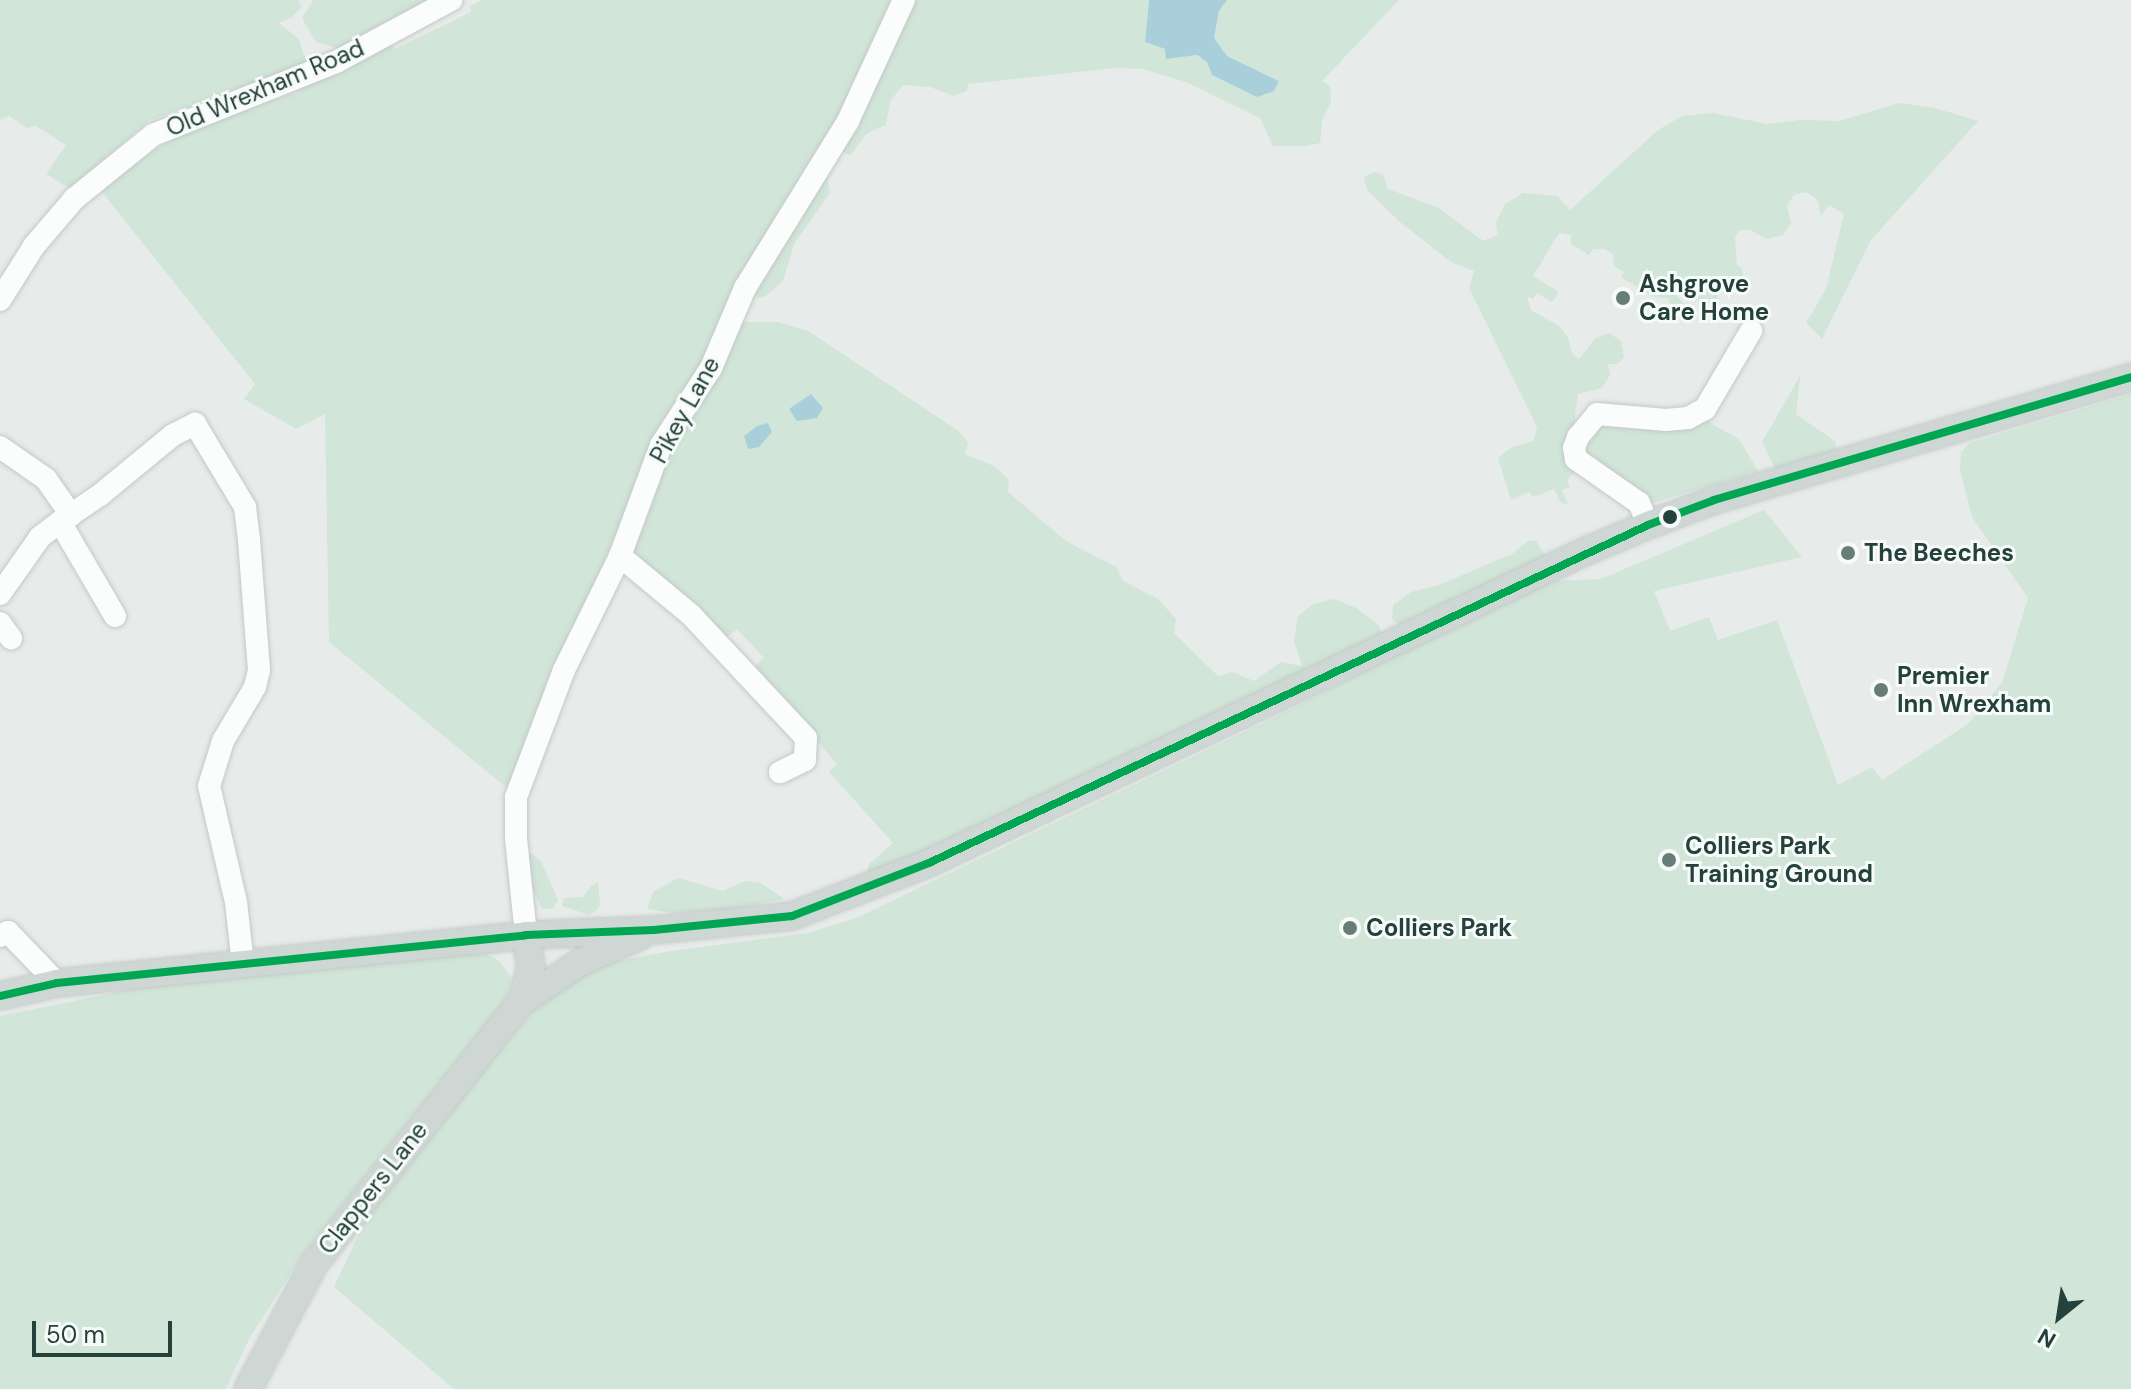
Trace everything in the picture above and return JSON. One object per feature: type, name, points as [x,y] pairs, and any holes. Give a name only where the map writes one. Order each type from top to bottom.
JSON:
[{"type":"main road","points":[[0,996],[57,983],[526,935],[654,930],[792,916],[931,862],[1584,552],[1648,525],[1714,500],[2131,377]]},
{"type":"main road","name":"Clappers Lane","points":[[248,1389],[314,1264],[521,1002],[581,962],[654,930]]},
{"type":"main road","name":"Clappers Lane","points":[[521,1002],[531,967],[526,935]]},
{"type":"street","name":"Old Wrexham Road","points":[[0,300],[34,246],[74,199],[153,135],[336,62],[451,0]]},
{"type":"street","name":"Pikey Lane","points":[[526,935],[516,838],[516,797],[564,670],[620,556],[661,445],[711,368],[745,288],[848,121],[904,0]]},
{"type":"street","points":[[1648,525],[1639,503],[1576,459],[1574,448],[1578,437],[1597,414],[1666,420],[1688,418],[1705,409],[1751,331]]},
{"type":"street","points":[[0,594],[40,537],[173,435],[195,424],[245,507],[249,540],[259,670],[255,687],[223,741],[209,786],[236,902],[243,964]]},
{"type":"street","points":[[0,447],[46,479],[115,616]]},
{"type":"street","points":[[620,556],[691,615],[806,738],[805,760],[780,772]]},
{"type":"street","points":[[0,936],[8,932],[57,983]]},
{"type":"green space","points":[[0,0],[298,0],[302,7],[292,17],[279,23],[299,39],[304,56],[345,66],[337,48],[316,42],[302,18],[313,0],[433,0],[382,32],[395,49],[471,12],[470,6],[482,0],[1149,0],[1145,42],[1165,49],[1167,58],[1197,55],[1207,62],[1279,81],[1227,56],[1214,38],[1219,11],[1227,0],[1399,0],[1322,81],[1330,86],[1331,103],[1322,120],[1320,143],[1305,146],[1273,146],[1260,118],[1186,82],[1143,69],[1115,68],[968,84],[967,91],[954,96],[930,87],[903,85],[890,101],[886,125],[866,134],[850,156],[826,140],[805,169],[826,169],[830,193],[794,244],[783,281],[764,297],[745,298],[739,322],[778,322],[808,331],[957,430],[968,442],[965,454],[996,467],[1009,480],[1008,492],[1066,541],[1116,567],[1123,581],[1158,599],[1176,619],[1174,633],[1218,676],[1232,672],[1254,681],[1281,662],[1302,666],[1294,641],[1298,616],[1313,604],[1334,599],[1356,608],[1378,624],[1384,637],[1039,804],[866,876],[869,864],[893,843],[829,772],[837,764],[753,668],[764,658],[737,629],[725,639],[629,548],[639,482],[605,558],[604,575],[592,589],[507,788],[329,642],[325,414],[296,429],[244,399],[255,384],[102,192],[125,169],[167,142],[212,121],[298,92],[272,76],[148,121],[71,189],[46,174],[66,145],[36,126],[27,128],[9,116],[0,120]],"holes":[[[887,18],[865,88],[850,87]]]},
{"type":"green space","points":[[1899,103],[1935,108],[1978,121],[1871,240],[1822,339],[1806,323],[1826,289],[1844,214],[1829,205],[1821,216],[1817,199],[1806,192],[1794,195],[1787,205],[1791,223],[1783,235],[1766,239],[1751,230],[1740,230],[1735,237],[1737,265],[1742,269],[1744,290],[1740,291],[1739,284],[1732,280],[1721,282],[1716,289],[1718,300],[1703,304],[1680,291],[1677,296],[1684,304],[1671,307],[1668,298],[1654,297],[1621,277],[1624,272],[1614,266],[1613,254],[1604,249],[1593,249],[1589,255],[1571,244],[1571,235],[1559,233],[1533,276],[1559,292],[1552,302],[1537,293],[1533,299],[1527,296],[1531,310],[1559,326],[1568,337],[1572,354],[1579,359],[1596,338],[1609,333],[1621,341],[1624,357],[1618,364],[1608,364],[1610,375],[1602,388],[1578,394],[1575,415],[1579,468],[1567,480],[1570,487],[1562,490],[1568,505],[1560,502],[1554,489],[1533,497],[1529,492],[1511,500],[1498,458],[1512,447],[1534,441],[1537,427],[1469,288],[1474,271],[1451,262],[1400,222],[1367,190],[1364,177],[1374,172],[1383,175],[1388,189],[1439,208],[1483,241],[1498,235],[1496,223],[1505,204],[1523,193],[1557,196],[1570,210],[1658,130],[1682,116],[1713,113],[1767,124],[1800,120],[1839,121]]},
{"type":"green space","points":[[1800,376],[1796,414],[1836,442],[1835,453],[1776,471],[1762,442]]},
{"type":"green space","points":[[2131,394],[2131,1389],[454,1389],[334,1287],[371,1208],[547,993],[595,965],[671,951],[808,933],[856,918],[1263,723],[1543,581],[1601,579],[1764,510],[1802,557],[1654,591],[1670,631],[1709,617],[1718,640],[1777,620],[1838,785],[1872,767],[1882,780],[1968,724],[2002,683],[2028,598],[1972,517],[1960,469],[1961,452],[1970,443]]},
{"type":"green space","points":[[1605,420],[1679,429],[1707,421],[1739,439],[1758,471],[1649,504],[1585,455],[1584,445]]},
{"type":"green space","points":[[1528,541],[1536,541],[1545,555],[1540,564],[1403,628],[1392,619],[1393,605],[1411,592],[1439,585],[1512,554]]},
{"type":"green space","points":[[529,852],[541,861],[558,900],[552,909],[542,909],[526,874]]},
{"type":"green space","points":[[678,878],[723,891],[745,881],[761,883],[784,899],[733,909],[674,913],[647,909],[653,892]]},
{"type":"green space","points":[[598,882],[600,904],[597,910],[589,915],[562,906],[564,898],[583,897]]},
{"type":"green space","points":[[455,954],[487,954],[500,962],[511,977],[507,998],[304,1253],[250,1337],[226,1389],[0,1389],[0,1016],[142,987]]},
{"type":"water","points":[[1149,0],[1227,0],[1219,11],[1214,38],[1227,56],[1279,81],[1274,91],[1257,97],[1212,75],[1207,62],[1197,55],[1166,59],[1165,49],[1145,42]]},
{"type":"water","points":[[811,394],[823,408],[817,418],[797,421],[789,409]]},
{"type":"water","points":[[768,423],[772,432],[759,447],[748,449],[744,436],[757,426]]},
{"type":"transit line","points":[[0,996],[57,983],[526,935],[654,930],[792,916],[931,862],[1648,525],[1714,500],[2131,377]]},
{"type":"place","name":"Ashgrove Care Home","points":[[1623,298]]},
{"type":"place","name":"The Beeches","points":[[1848,553]]},
{"type":"place","name":"Premier Inn Wrexham","points":[[1881,690]]},
{"type":"place","name":"Colliers Park Training Ground","points":[[1669,860]]},
{"type":"place","name":"Colliers Park","points":[[1350,928]]}]
